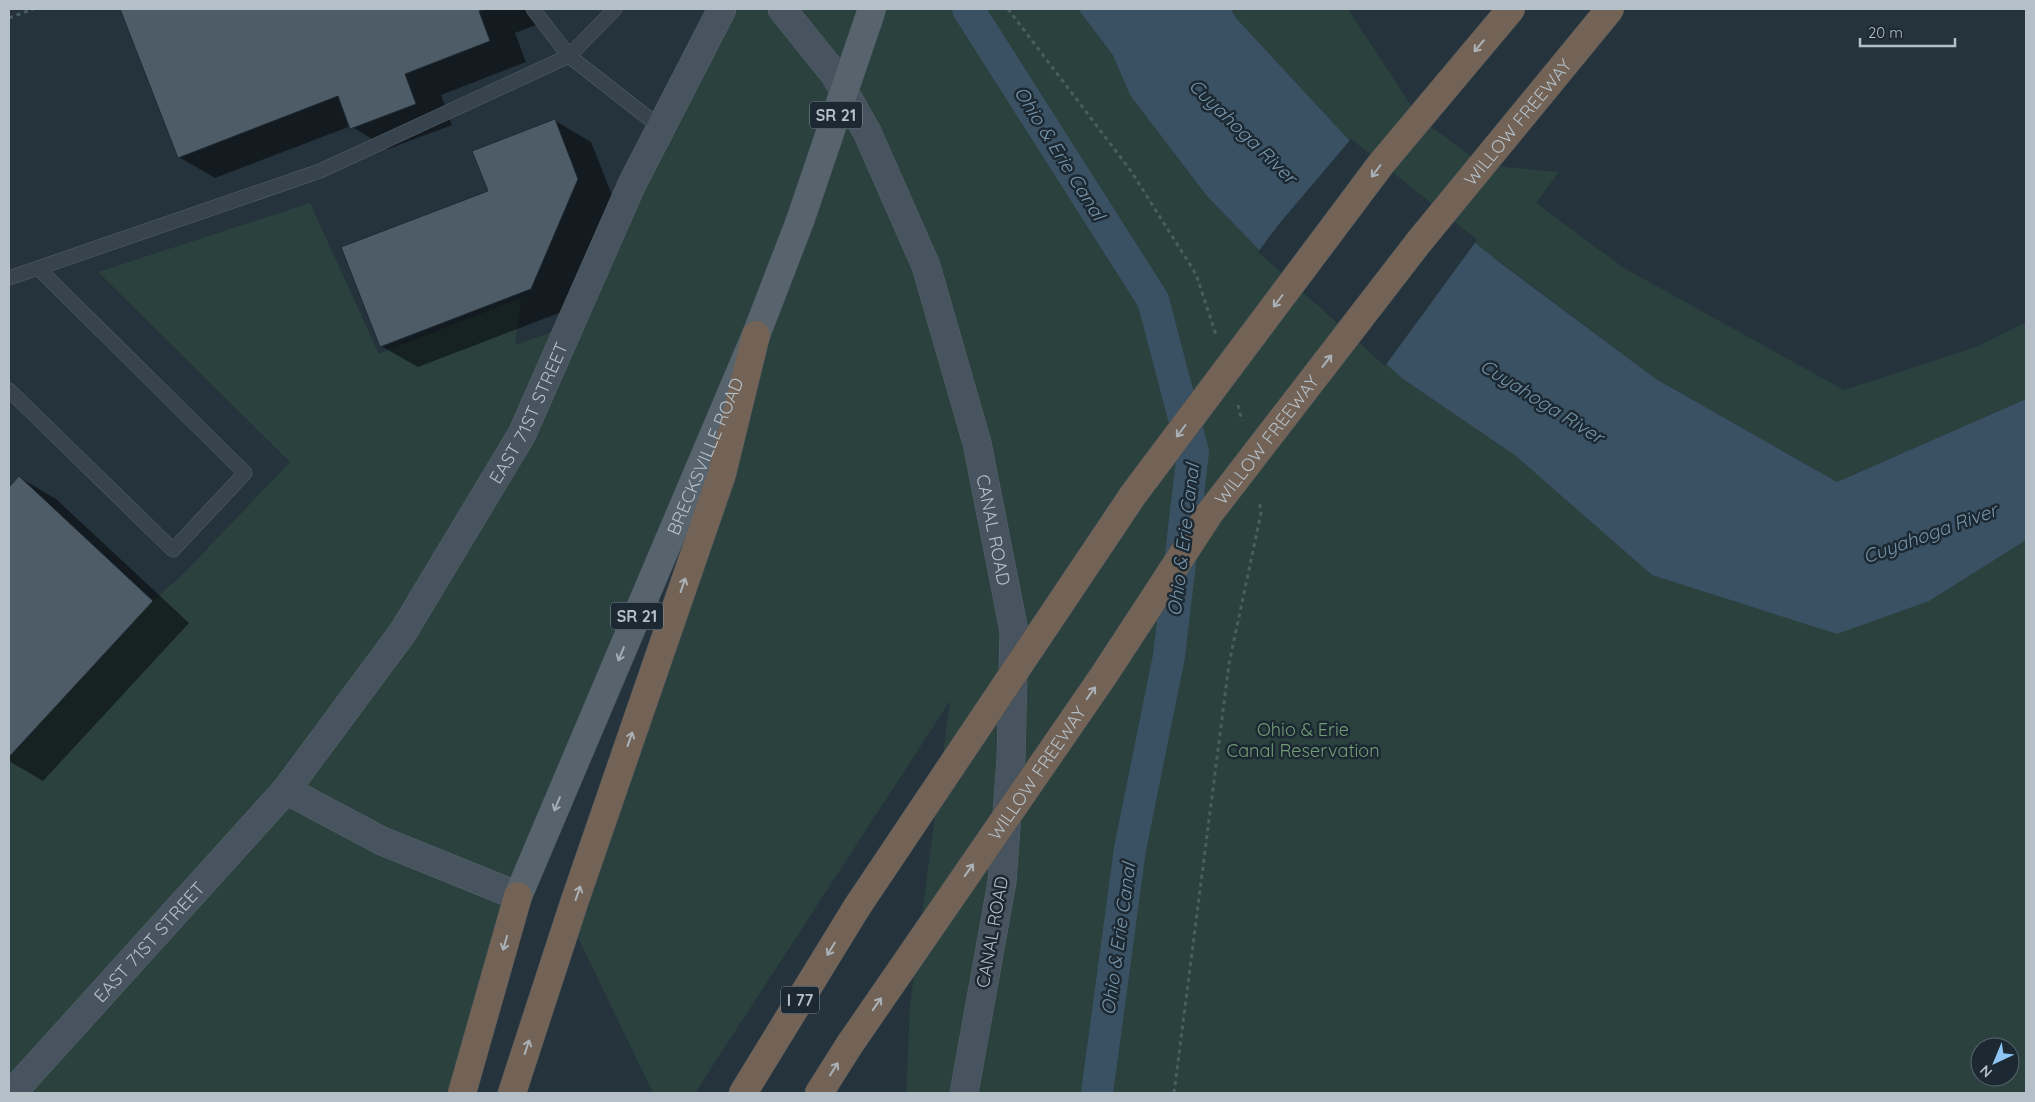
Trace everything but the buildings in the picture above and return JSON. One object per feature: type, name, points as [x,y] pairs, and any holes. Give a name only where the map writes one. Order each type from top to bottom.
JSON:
[{"type":"highway","name":"I 77","points":[[743,1093],[856,907],[1133,496],[1381,164],[1511,9]]},
{"type":"highway","name":"WILLOW FREEWAY","points":[[819,1093],[850,1044],[1104,675],[1209,514],[1418,243],[1610,9]]},
{"type":"highway","points":[[512,1093],[577,894],[722,474],[756,335]]},
{"type":"highway","points":[[462,1093],[518,896]]},
{"type":"main road","name":"BRECKSVILLE ROAD","points":[[518,896],[756,335],[800,221],[872,9]]},
{"type":"street","name":"EAST 71ST STREET","points":[[12,1093],[286,790],[403,632],[522,434],[632,184],[722,9]]},
{"type":"street","name":"CANAL ROAD","points":[[782,9],[835,75],[868,134],[926,266],[977,443],[1014,631],[1011,759],[1002,882],[964,1093]]},
{"type":"street","points":[[286,790],[382,841],[518,896]]},
{"type":"lane","points":[[534,9],[569,56],[660,127]]},
{"type":"lane","points":[[9,278],[320,171],[569,56],[615,9]]},
{"type":"lane","points":[[9,390],[173,550],[245,473],[38,268]]},
{"type":"path","points":[[9,18],[32,9]]},
{"type":"green space","name":"Ohio & Erie Canal Reservation","points":[[722,9],[1083,9],[1350,141],[1236,18],[1231,9],[1348,9],[1419,118],[1483,165],[1559,172],[1536,203],[1624,268],[1844,390],[1976,347],[2026,322],[2026,399],[1837,482],[1656,379],[1495,258],[1403,379],[1516,456],[2026,540],[2026,1093],[906,1093],[910,1005],[950,701],[695,1093],[653,1093],[569,919],[755,340],[518,896],[462,1093],[9,1093],[9,757],[153,601],[185,572],[290,462],[98,272],[310,203],[379,354],[521,298],[515,345],[569,326]]},
{"type":"water","name":"Cuyahoga River","points":[[1078,9],[1231,9],[1236,18],[1350,141],[1494,258],[1656,379],[1837,482],[2026,399],[2026,540],[1929,601],[1837,634],[1652,575],[1516,456],[1403,379],[1269,260],[1207,196],[1130,95],[1113,55]]},
{"type":"pier","points":[[1351,139],[1477,240],[1385,366],[1258,252],[1279,224]]},
{"type":"waterway","name":"Ohio & Erie Canal","points":[[968,9],[1153,300],[1193,452],[1169,656],[1130,849],[1097,1093]]}]
